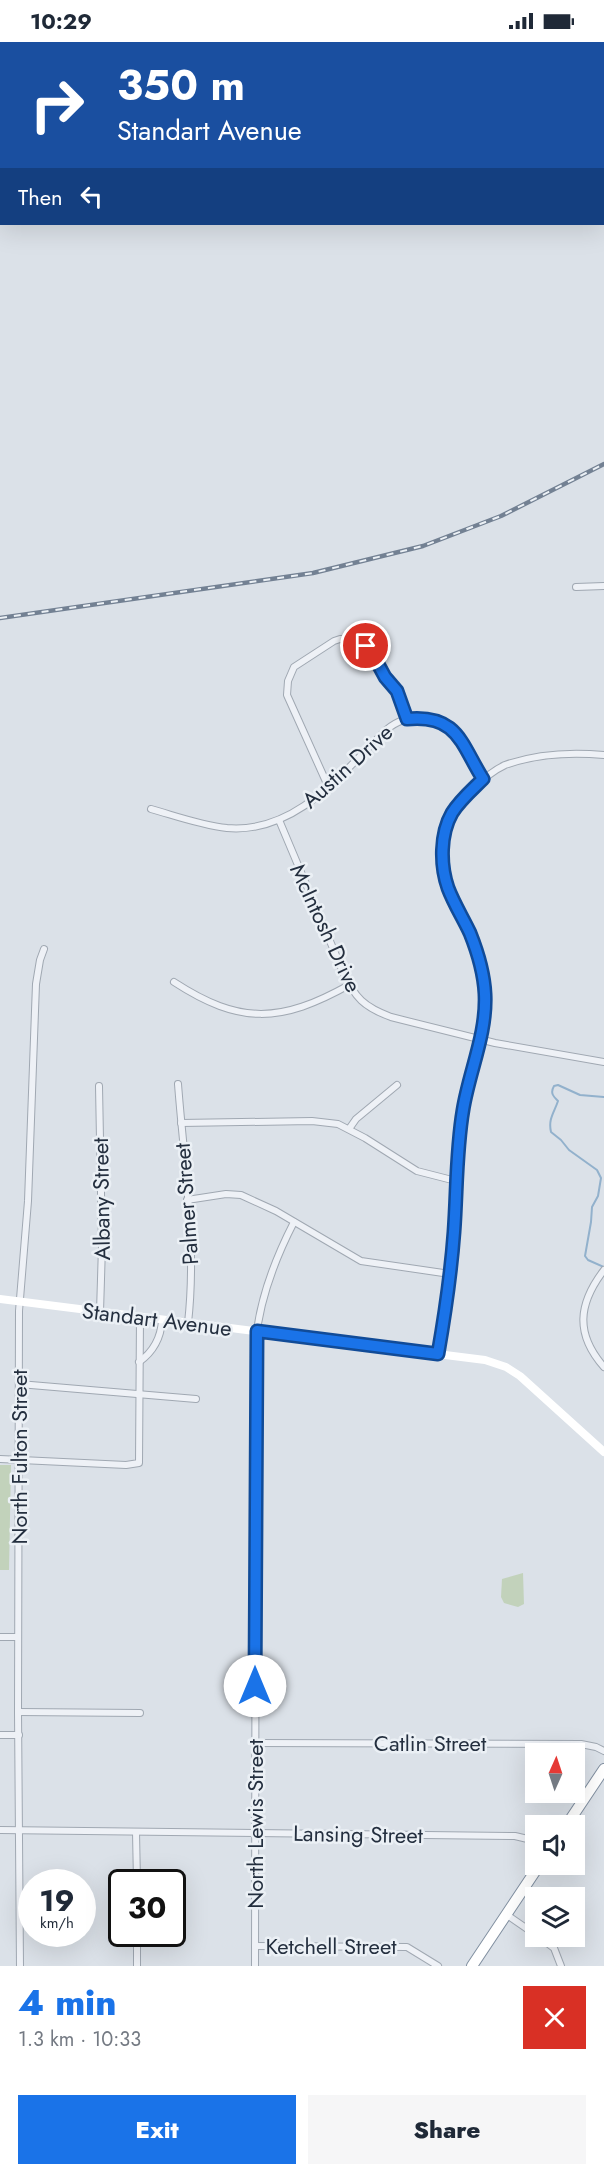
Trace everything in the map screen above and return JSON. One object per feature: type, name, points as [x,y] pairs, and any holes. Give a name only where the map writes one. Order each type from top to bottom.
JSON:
[{"type":"highway","points":[[573,1815],[604,1769]]},
{"type":"highway","points":[[472,1966],[533,1875]]},
{"type":"street","points":[[576,587],[604,586]]},
{"type":"street","points":[[328,786],[287,695],[288,681],[294,667],[337,640],[351,639],[363,644],[371,651],[385,677],[397,691],[407,719]]},
{"type":"street","name":"Austin Drive","points":[[151,809],[197,823],[230,828],[261,825],[279,820],[302,808],[393,724],[407,719],[430,720],[456,732],[483,779]]},
{"type":"street","points":[[438,1354],[450,1274],[463,1109],[485,1010],[482,970],[468,930],[448,888],[442,859],[446,832],[452,813],[464,798],[483,779],[506,765],[561,754],[604,755]]},
{"type":"street","name":"McIntosh Drive","points":[[279,820],[349,985],[360,1000],[376,1011],[391,1017],[564,1057],[604,1062]]},
{"type":"street","name":"North Fulton Street","points":[[20,1966],[18,1637],[20,1301],[28,1201],[36,984],[40,960],[45,949]]},
{"type":"street","points":[[174,982],[190,993],[219,1006],[256,1014],[274,1014],[301,1008],[349,985]]},
{"type":"street","name":"Palmer Street","points":[[178,1084],[192,1279],[188,1323]]},
{"type":"street","points":[[349,1129],[356,1119],[397,1085]]},
{"type":"street","name":"Albany Street","points":[[99,1086],[102,1246],[100,1312]]},
{"type":"street","points":[[181,1124],[312,1121],[338,1124],[417,1171],[456,1181]]},
{"type":"street","points":[[187,1200],[226,1194],[241,1195],[262,1204],[361,1261],[450,1274]]},
{"type":"street","name":"North Lewis Street","points":[[255,1966],[257,1331],[260,1308],[270,1276],[294,1222]]},
{"type":"street","points":[[604,1270],[586,1298],[583,1320],[588,1344],[604,1367]]},
{"type":"street","name":"Standart Avenue","points":[[0,1299],[485,1360],[514,1372],[604,1452]]},
{"type":"street","points":[[0,1459],[126,1465],[139,1463],[140,1317]]},
{"type":"street","points":[[139,1362],[160,1336],[162,1320]]},
{"type":"street","points":[[19,1384],[196,1399]]},
{"type":"street","points":[[0,1637],[18,1637]]},
{"type":"street","points":[[18,1712],[140,1713]]},
{"type":"street","points":[[0,1735],[19,1736]]},
{"type":"street","name":"Catlin Street","points":[[255,1743],[581,1744],[604,1751]]},
{"type":"street","name":"Lansing Street","points":[[0,1830],[515,1836],[525,1838]]},
{"type":"street","points":[[136,1832],[136,1869]]},
{"type":"street","points":[[507,1915],[525,1928]]},
{"type":"street","name":"Ketchell Street","points":[[255,1946],[407,1947],[438,1966]]},
{"type":"street","points":[[137,1947],[137,1966]]},
{"type":"street","points":[[554,1947],[561,1966]]},
{"type":"green space","points":[[0,1465],[11,1465],[9,1570],[0,1570]]},
{"type":"green space","points":[[523,1573],[524,1604],[518,1607],[504,1603],[501,1597],[502,1579]]},
{"type":"waterway","points":[[604,1097],[580,1095],[558,1085],[554,1086],[552,1091],[558,1101],[550,1123],[551,1132],[569,1150],[597,1170],[601,1178],[598,1196],[592,1207],[585,1256],[588,1260],[604,1267]]},
{"type":"railway","points":[[0,618],[313,573],[423,546],[501,516],[604,464]]},
{"type":"route","points":[[255,1686],[257,1331],[438,1354],[454,1232],[458,1151],[463,1109],[485,1010],[484,978],[480,960],[448,888],[442,859],[446,832],[452,813],[483,779],[456,732],[430,720],[407,719],[397,691],[385,677],[366,646]]}]
